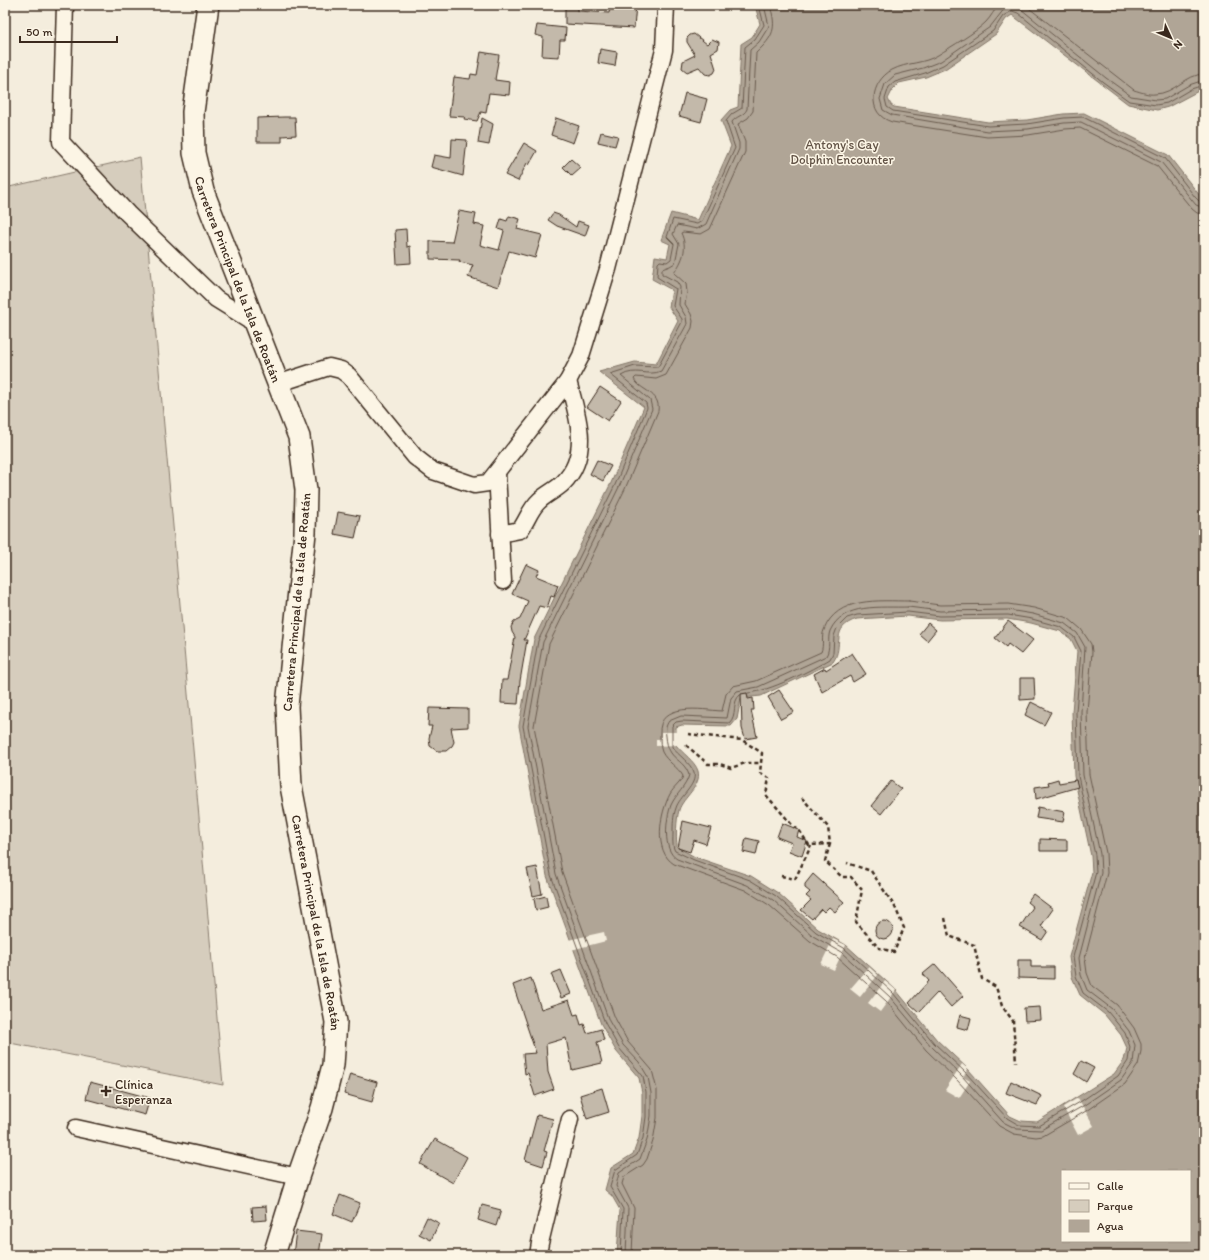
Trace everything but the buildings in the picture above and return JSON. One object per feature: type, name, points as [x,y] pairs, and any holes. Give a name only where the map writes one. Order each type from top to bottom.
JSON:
[{"type":"main road","name":"Carretera Principal de la Isla de Roatán","points":[[208,5],[193,112],[194,153],[202,190],[299,437],[306,490],[305,533],[286,706],[291,786],[336,1022],[333,1065],[324,1101],[298,1177],[274,1255]]},
{"type":"street","points":[[65,5],[61,142],[128,214],[216,299],[253,322]]},
{"type":"street","points":[[277,384],[329,367],[341,370],[349,376],[415,457],[433,471],[474,485],[488,483],[568,380],[581,356],[608,270],[664,50],[666,5]]},
{"type":"street","points":[[500,534],[520,530],[536,504],[564,482],[580,455],[581,438],[579,419],[568,380]]},
{"type":"street","points":[[497,473],[503,581]]},
{"type":"street","points":[[538,1255],[570,1118]]},
{"type":"street","points":[[76,1128],[298,1177]]},
{"type":"path","points":[[688,734],[742,740],[762,753],[760,772],[769,778],[766,795],[811,845]]},
{"type":"path","points":[[686,745],[708,764],[720,764],[731,768],[745,762],[761,763]]},
{"type":"path","points":[[802,798],[828,827],[830,844],[825,862],[842,877],[852,877],[862,890],[856,922],[879,948],[894,952],[904,928],[895,907],[872,872],[847,863]]},
{"type":"path","points":[[811,845],[830,844]]},
{"type":"path","points":[[781,876],[795,879],[811,845]]},
{"type":"path","points":[[945,918],[949,936],[974,945],[982,979],[996,988],[1002,1006],[1013,1021],[1016,1062]]},
{"type":"green space","points":[[140,157],[223,1085],[5,1042],[5,188]]},
{"type":"water","points":[[755,5],[1204,5],[1204,88],[1168,107],[1157,110],[1128,104],[1012,15],[1006,19],[996,34],[945,69],[926,77],[899,83],[893,89],[888,99],[894,107],[988,122],[1027,120],[1063,114],[1084,113],[1168,155],[1204,201],[1204,1255],[617,1255],[620,1210],[612,1196],[605,1190],[611,1168],[633,1154],[639,1138],[642,1116],[642,1093],[639,1078],[616,1051],[601,1024],[547,876],[519,726],[534,639],[611,483],[644,407],[599,372],[635,362],[656,364],[678,321],[669,307],[672,290],[652,279],[655,256],[667,258],[670,244],[661,240],[671,213],[698,220],[731,146],[721,120],[730,110],[738,107],[741,44],[752,37],[760,24]],"holes":[[[908,616],[940,620],[1007,619],[1031,623],[1060,631],[1071,639],[1077,651],[1072,712],[1074,776],[1091,856],[1092,872],[1069,957],[1072,977],[1080,995],[1105,1015],[1121,1035],[1127,1048],[1124,1060],[1114,1074],[1037,1122],[1021,1121],[1010,1116],[968,1069],[937,1040],[896,990],[846,945],[818,929],[778,893],[751,876],[695,857],[677,847],[676,828],[679,810],[681,805],[695,787],[698,771],[694,764],[676,745],[676,727],[682,725],[731,726],[737,719],[741,698],[761,696],[833,662],[838,649],[840,632],[848,623],[857,619]]]},
{"type":"pier","points":[[661,732],[677,732],[678,745],[656,746],[656,739],[661,739]]},
{"type":"pier","points":[[604,932],[606,941],[571,950],[568,940]]},
{"type":"pier","points":[[833,939],[846,945],[834,970],[821,964]]},
{"type":"pier","points":[[869,967],[878,975],[860,997],[850,989]]},
{"type":"pier","points":[[885,981],[896,990],[880,1012],[868,1003]]},
{"type":"pier","points":[[962,1064],[968,1069],[963,1077],[970,1081],[959,1098],[945,1090]]},
{"type":"pier","points":[[1078,1098],[1094,1126],[1078,1135],[1063,1107]]},
{"type":"place","name":"Clínica Esperanza","points":[[106,1091]]},
{"type":"park label","name":"Antony's Cay Dolphin Encounter","points":[[842,152]]}]
